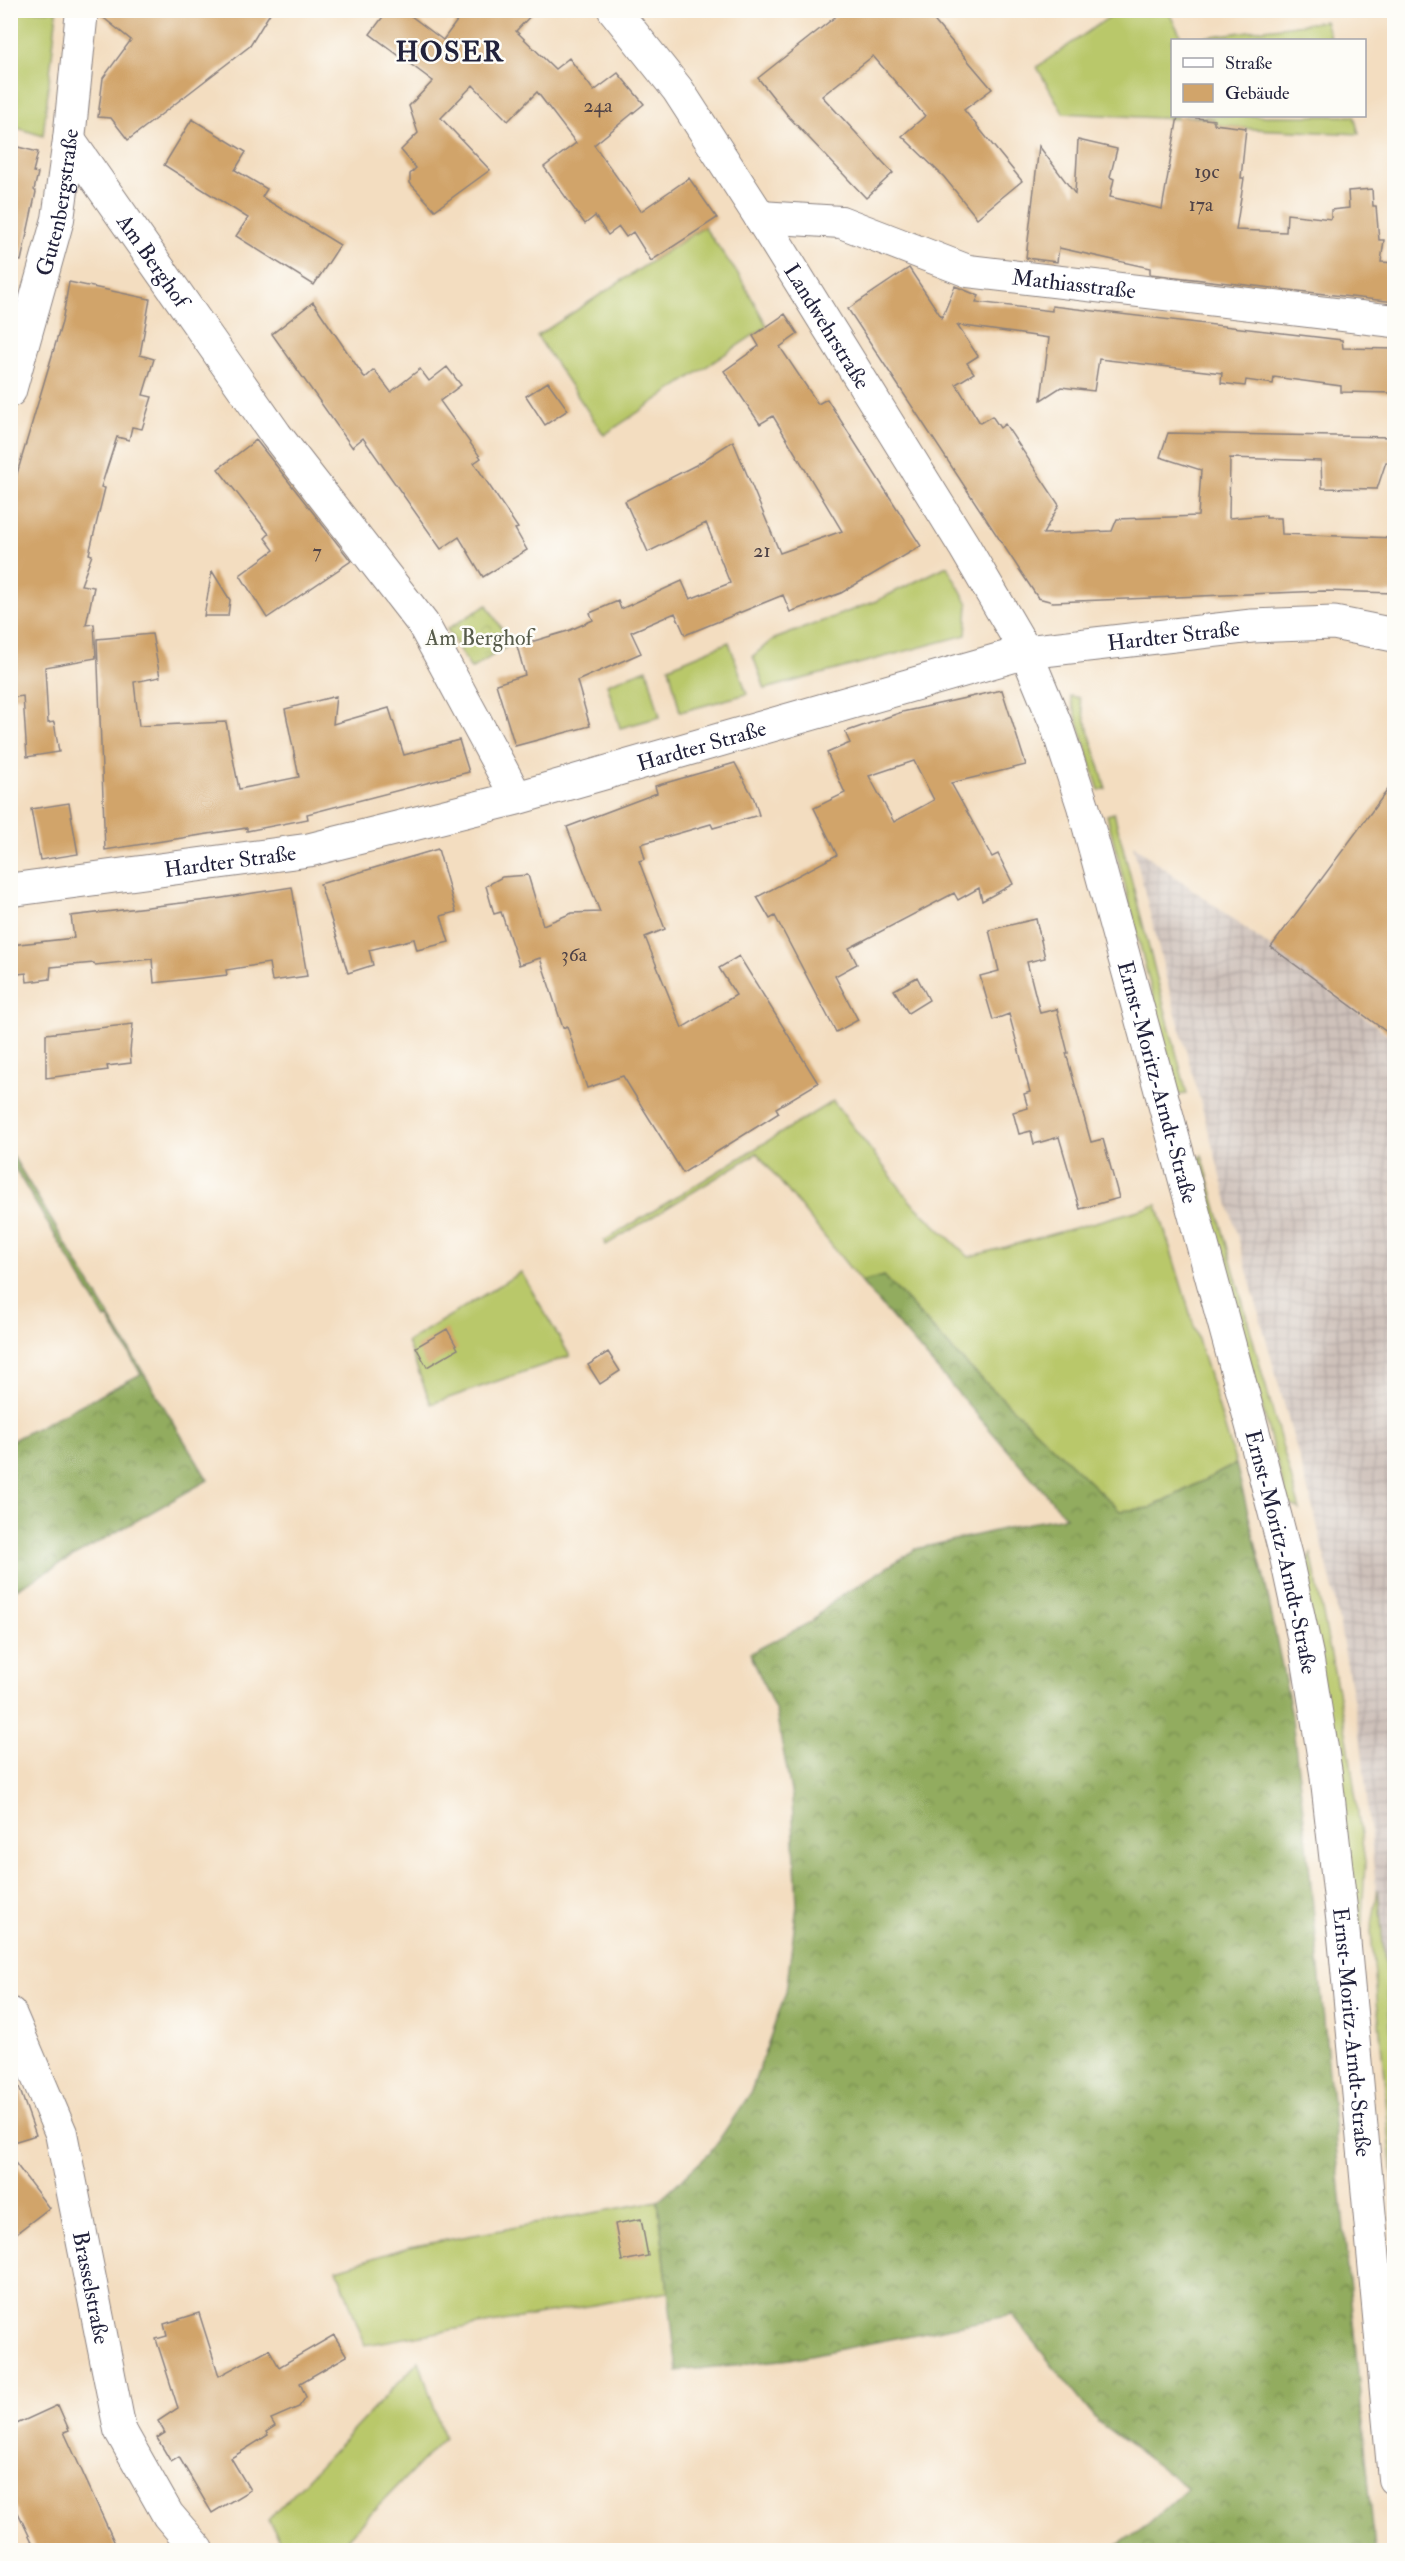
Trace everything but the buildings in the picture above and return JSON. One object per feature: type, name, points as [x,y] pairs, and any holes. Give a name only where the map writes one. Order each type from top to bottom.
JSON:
[{"type":"main road","name":"Hardter Straße","points":[[10,890],[309,850],[517,798],[1026,652],[1252,626],[1334,623],[1395,635]]},
{"type":"street","name":"Gutenbergstraße","points":[[10,391],[58,219],[69,140],[82,10]]},
{"type":"street","name":"Landwehrstraße","points":[[614,10],[678,90],[760,217],[964,546],[1026,652]]},
{"type":"street","name":"Am Berghof","points":[[69,140],[276,435],[423,624],[517,798]]},
{"type":"street","name":"Mathiasstraße","points":[[760,217],[841,222],[968,271],[1395,321]]},
{"type":"street","name":"Ernst-Moritz-Arndt-Straße","points":[[1026,652],[1057,727],[1083,806],[1254,1434],[1286,1557],[1307,1654],[1326,1773],[1338,1879],[1395,2479]]},
{"type":"street","name":"Brasselstraße","points":[[10,2013],[61,2133],[120,2430],[168,2515],[198,2550]]},
{"type":"shaded area","points":[[1133,845],[1394,1039],[1394,2065],[1361,1741],[1333,1590],[1315,1516],[1168,985]]},
{"type":"green space","points":[[11,10],[57,11],[43,136],[11,126]]},
{"type":"green space","points":[[1118,11],[1168,11],[1182,39],[1171,39],[1171,117],[1178,117],[1177,119],[1063,113],[1037,67]]},
{"type":"green space","points":[[1325,21],[1331,39],[1190,39]]},
{"type":"green space","points":[[1192,117],[1354,117],[1359,134],[1252,129],[1214,124],[1214,119]]},
{"type":"green space","points":[[704,227],[740,277],[767,326],[604,435],[537,336]]},
{"type":"green space","points":[[947,566],[968,604],[966,635],[765,689],[753,656],[772,640],[876,601]]},
{"type":"green space","name":"Am Berghof","points":[[487,605],[511,644],[471,669],[447,629]]},
{"type":"green space","points":[[729,642],[747,694],[680,712],[669,667]]},
{"type":"green space","points":[[647,669],[660,717],[620,728],[607,684]]},
{"type":"green space","points":[[1070,696],[1079,698],[1106,789],[1099,790]]},
{"type":"green space","points":[[1114,813],[1187,1094],[1178,1095],[1107,815]]},
{"type":"green space","points":[[833,1101],[911,1202],[969,1257],[1157,1205],[1236,1464],[1150,1508],[1120,1512],[959,1357],[884,1276],[861,1282],[757,1153],[606,1245],[604,1241]]},
{"type":"green space","points":[[11,1153],[208,1480],[11,1592],[11,1441],[141,1374],[108,1318],[105,1319],[11,1162]]},
{"type":"green space","points":[[1202,1155],[1300,1510],[1288,1503],[1196,1162]]},
{"type":"green space","points":[[521,1272],[570,1356],[431,1404],[407,1342]]},
{"type":"green space","points":[[884,1276],[959,1357],[1120,1511],[1150,1508],[1236,1464],[1265,1582],[1291,1711],[1307,1844],[1375,2550],[1111,2550],[1149,2523],[1188,2488],[1097,2421],[1012,2315],[790,2359],[677,2371],[658,2201],[710,2153],[750,2094],[786,1992],[797,1905],[792,1797],[776,1712],[750,1653],[811,1622],[833,1601],[916,1549],[1029,1523],[1066,1517],[861,1282]]},
{"type":"green space","points":[[1311,1553],[1348,1743],[1365,1863],[1360,1953],[1304,1569]]},
{"type":"green space","points":[[1378,1889],[1394,2065],[1394,2189],[1371,1931]]},
{"type":"green space","points":[[658,2201],[668,2292],[365,2345],[337,2269],[409,2247]]},
{"type":"green space","points":[[419,2361],[444,2438],[336,2550],[286,2550],[268,2520]]},
{"type":"district","name":"HOSER","points":[[450,51]]}]
